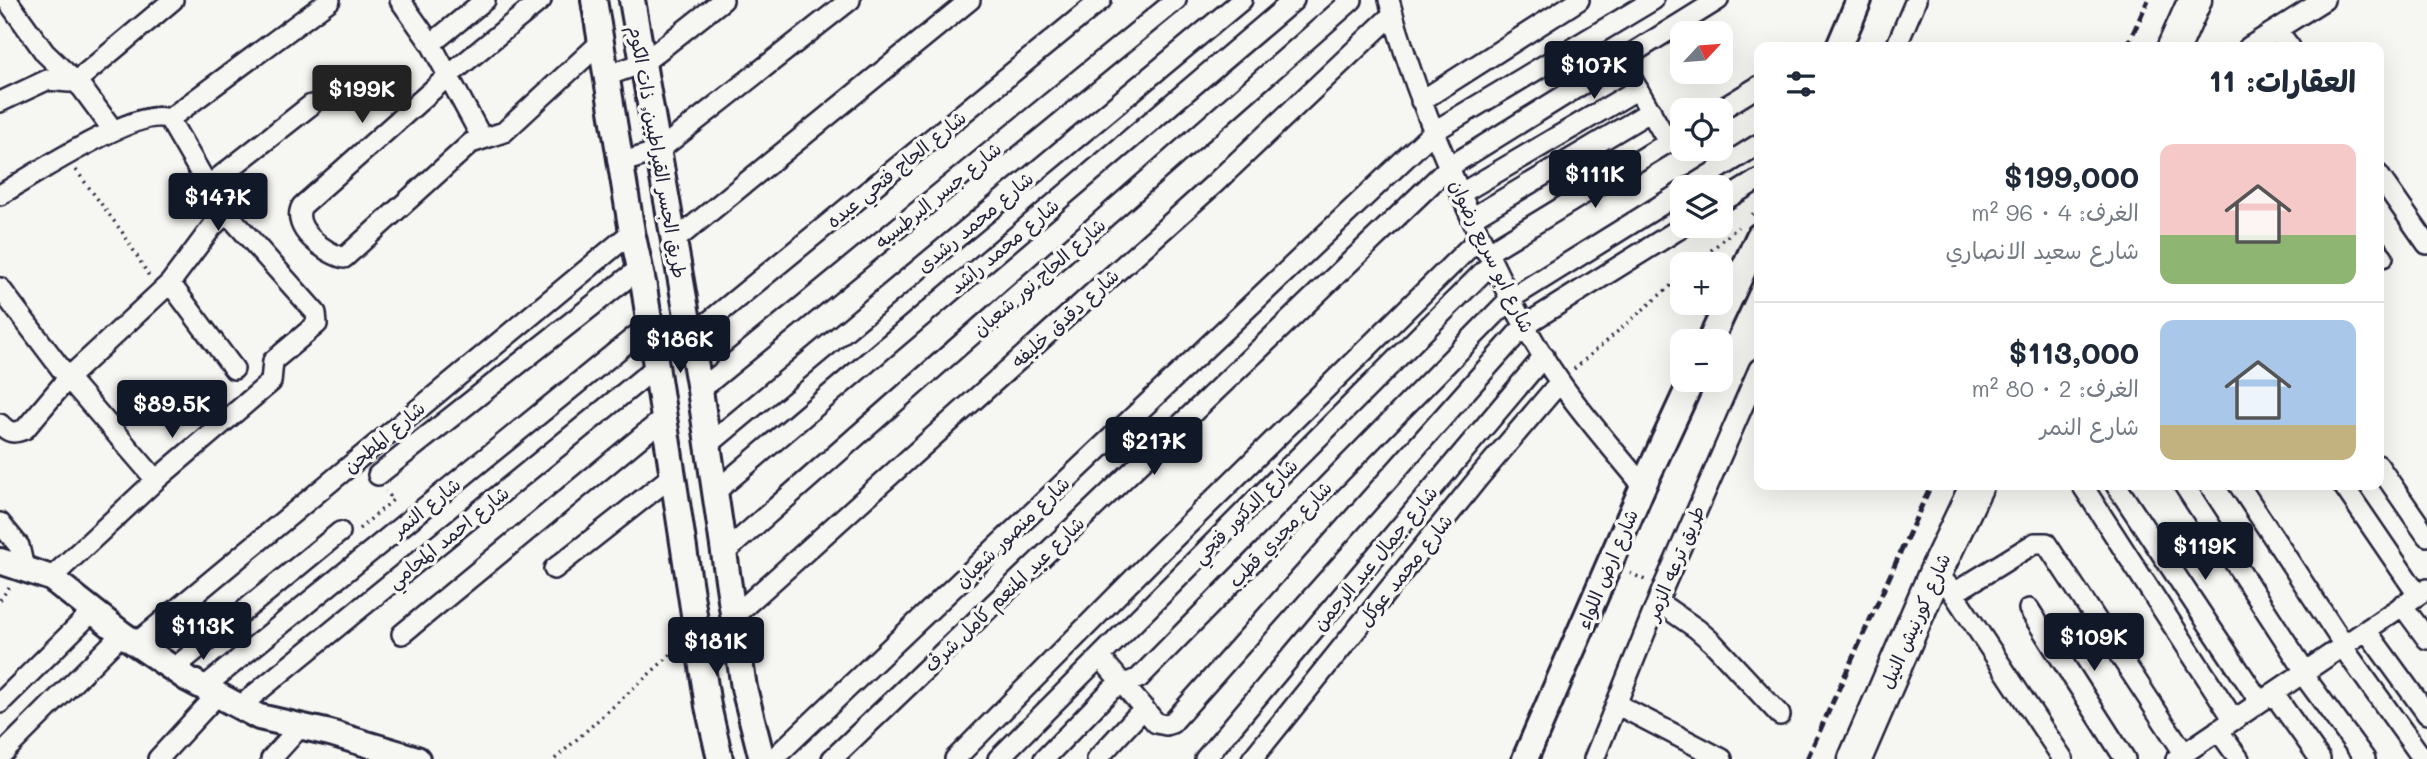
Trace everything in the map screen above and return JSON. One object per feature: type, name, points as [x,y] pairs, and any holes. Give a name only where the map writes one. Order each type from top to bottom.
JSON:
[{"type":"main road","points":[[2155,42],[2174,0]]},
{"type":"main road","points":[[2176,42],[2195,0]]},
{"type":"main road","name":"شارع كورنيش النيل","points":[[1837,759],[1895,620],[1955,490]]},
{"type":"main road","name":"شارع كورنيش النيل","points":[[1855,759],[1945,581],[1975,490]]},
{"type":"street","points":[[6,0],[45,53],[75,81],[113,131]]},
{"type":"street","points":[[0,102],[47,80],[75,81],[173,0]]},
{"type":"street","points":[[169,119],[330,0]]},
{"type":"street","points":[[401,0],[431,44],[482,138]]},
{"type":"street","points":[[431,44],[485,0]]},
{"type":"street","points":[[541,0],[447,77],[302,206],[299,221],[319,247],[331,255],[344,258],[471,143],[504,132],[600,43]]},
{"type":"street","name":"طريق الجسر القيراطيين, ذات الكوم","points":[[594,0],[620,163],[642,278],[708,706],[720,759]]},
{"type":"street","name":"طريق الجسر القيراطيين, ذات الكوم","points":[[632,0],[700,390],[744,688],[762,759]]},
{"type":"street","points":[[606,75],[643,63],[723,0]]},
{"type":"street","points":[[620,163],[658,151],[850,0]]},
{"type":"street","points":[[673,242],[970,0]]},
{"type":"street","name":"شارع الحاج فتحي عبده","points":[[690,337],[1101,0]]},
{"type":"street","name":"شارع جسر البرطسيه","points":[[700,390],[1176,0]]},
{"type":"street","name":"شارع محمد رشدى","points":[[708,445],[1242,0]]},
{"type":"street","name":"شارع محمد راشد","points":[[715,492],[1294,0]]},
{"type":"street","name":"شارع الحاج نور شعبان","points":[[724,553],[1352,0]]},
{"type":"street","points":[[1421,101],[1579,0]]},
{"type":"street","name":"شارع منصور شعبان","points":[[773,759],[1433,132],[1653,0]]},
{"type":"street","name":"شارع عبد المنعم كامل شرف","points":[[832,759],[1449,167],[1718,0]]},
{"type":"street","points":[[1842,40],[1859,0]]},
{"type":"street","points":[[1898,42],[1916,0]]},
{"type":"street","points":[[2257,42],[2324,0]]},
{"type":"street","name":"شارع ابو سريع رضوان","points":[[1391,7],[1433,132],[1510,299],[1560,382],[1643,485]]},
{"type":"street","name":"شارع دقدق خليفه","points":[[733,617],[1203,194],[1391,7]]},
{"type":"street","points":[[2277,30],[2286,42]]},
{"type":"street","points":[[1621,60],[1651,111],[1670,132]]},
{"type":"street","points":[[1460,194],[1638,89]]},
{"type":"street","points":[[1733,102],[1754,89]]},
{"type":"street","points":[[208,186],[311,105]]},
{"type":"street","points":[[1472,218],[1651,111]]},
{"type":"street","points":[[0,195],[113,131],[157,116],[169,119],[227,213],[316,313],[318,321],[315,328],[273,361],[271,382],[156,480],[51,578]]},
{"type":"street","points":[[955,759],[1154,558],[1487,251],[1670,141]]},
{"type":"street","points":[[1709,175],[1754,147]]},
{"type":"street","points":[[1733,195],[1754,182]]},
{"type":"street","points":[[2384,183],[2427,244]]},
{"type":"street","name":"شارع مجدي قطب","points":[[1044,759],[1112,689],[1139,678],[1510,299],[1670,199]]},
{"type":"street","points":[[0,424],[7,431],[16,433],[25,429],[68,378],[164,288],[212,227],[227,213]]},
{"type":"street","points":[[1714,329],[1750,226]]},
{"type":"street","name":"شارع المطحن","points":[[0,756],[129,638],[632,232]]},
{"type":"street","points":[[1100,657],[1161,725],[1172,723],[1525,325],[1670,235]]},
{"type":"street","name":"شارع الدكتور فتحي","points":[[998,759],[1100,657],[1487,251]]},
{"type":"street","points":[[378,475],[642,278],[679,275]]},
{"type":"street","points":[[0,288],[68,378],[156,480]]},
{"type":"street","points":[[164,288],[234,369]]},
{"type":"street","name":"شارع النمر","points":[[158,759],[210,692],[649,326]]},
{"type":"street","name":"شارع جمال عبد الرحمن","points":[[1205,759],[1544,356]]},
{"type":"street","name":"شارع احمد المحامي","points":[[239,707],[656,367]]},
{"type":"street","name":"طريق ترعه الزمر","points":[[1594,759],[1660,595],[1754,380]]},
{"type":"street","name":"شارع محمد عوكل","points":[[1252,759],[1471,487],[1560,382]]},
{"type":"street","name":"شارع ارض اللواء","points":[[1525,759],[1643,485],[1686,392]]},
{"type":"street","points":[[402,634],[664,418]]},
{"type":"street","points":[[2384,474],[2427,536]]},
{"type":"street","points":[[554,569],[672,475]]},
{"type":"street","points":[[2084,490],[2226,725],[2239,759]]},
{"type":"street","points":[[2120,490],[2266,698],[2320,759]]},
{"type":"street","points":[[2187,490],[2304,672],[2365,759]]},
{"type":"street","points":[[2242,490],[2343,646],[2423,759]]},
{"type":"street","points":[[2346,490],[2416,597],[2427,639]]},
{"type":"street","points":[[0,523],[19,545],[24,568]]},
{"type":"street","points":[[173,669],[340,532]]},
{"type":"street","points":[[2063,759],[1945,581],[2035,542],[2046,543],[2187,755],[2226,725],[2416,597]]},
{"type":"street","points":[[0,561],[51,578],[173,669],[259,717],[401,757]]},
{"type":"street","points":[[1660,595],[1713,643],[1780,715]]},
{"type":"street","points":[[2029,609],[2125,759]]},
{"type":"street","points":[[0,703],[94,610]]},
{"type":"street","points":[[2366,630],[2427,714]]},
{"type":"street","points":[[708,706],[744,688]]},
{"type":"street","points":[[1616,704],[1722,759]]},
{"type":"street","points":[[1097,759],[1144,708]]},
{"type":"street","points":[[271,759],[300,727]]},
{"type":"path","points":[[66,157],[164,288]]},
{"type":"path","points":[[1712,252],[1750,226]]},
{"type":"path","points":[[1560,382],[1670,286]]},
{"type":"path","points":[[340,532],[355,533],[393,500],[377,479],[378,475]]},
{"type":"path","points":[[1609,564],[1660,595]]},
{"type":"path","points":[[555,759],[696,632]]},
{"type":"railway","points":[[2129,42],[2148,0]]},
{"type":"railway","points":[[1807,759],[1929,490]]}]
